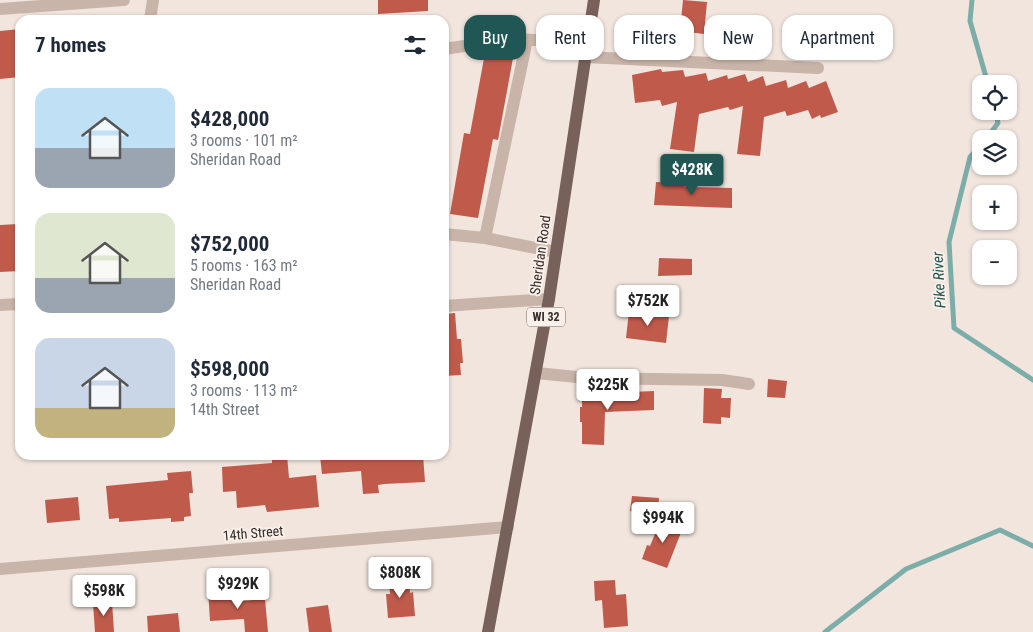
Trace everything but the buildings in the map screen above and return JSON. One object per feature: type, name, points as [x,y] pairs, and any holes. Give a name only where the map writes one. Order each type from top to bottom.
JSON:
[{"type":"main road","name":"Sheridan Road","points":[[592,15],[594,0]]},
{"type":"main road","name":"Sheridan Road","points":[[488,632],[549,299],[585,60]]},
{"type":"street","points":[[0,9],[124,0]]},
{"type":"street","points":[[151,15],[153,0]]},
{"type":"street","points":[[485,238],[527,40]]},
{"type":"street","points":[[449,48],[488,41],[536,40]]},
{"type":"street","points":[[604,58],[818,68]]},
{"type":"street","points":[[449,234],[485,238],[556,252]]},
{"type":"street","points":[[449,306],[549,299]]},
{"type":"street","points":[[0,305],[15,304]]},
{"type":"street","points":[[536,373],[586,378],[722,380],[749,384]]},
{"type":"street","name":"14th Street","points":[[0,569],[508,527]]},
{"type":"waterway","name":"Pike River","points":[[972,0],[970,21],[985,75]]},
{"type":"waterway","name":"Pike River","points":[[993,130],[998,123],[997,120]]},
{"type":"waterway","name":"Pike River","points":[[972,155],[949,242],[954,328],[1033,380]]},
{"type":"waterway","name":"Pike River","points":[[825,632],[906,569],[1000,530],[1033,546]]}]
